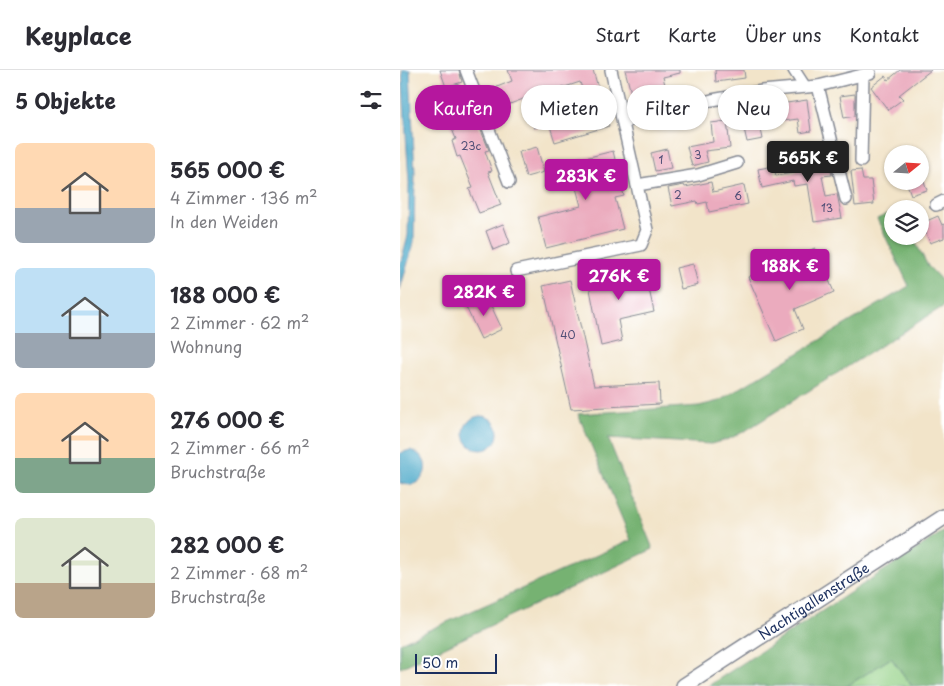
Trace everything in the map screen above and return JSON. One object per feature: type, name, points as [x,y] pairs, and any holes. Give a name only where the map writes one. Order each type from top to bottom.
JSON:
[{"type":"main road","name":"Nachtigallenstraße","points":[[684,686],[944,517]]},
{"type":"street","points":[[466,70],[509,182]]},
{"type":"street","points":[[516,271],[641,245],[647,230],[612,70]]},
{"type":"street","points":[[794,70],[805,88]]},
{"type":"street","points":[[623,122],[712,100],[762,91],[818,86],[867,74],[862,161]]},
{"type":"street","points":[[818,86],[846,199]]},
{"type":"street","points":[[637,186],[698,175],[737,163]]},
{"type":"green space","points":[[884,216],[884,234],[877,219]]},
{"type":"green space","points":[[889,245],[917,245],[928,266],[944,283],[944,306],[745,431],[729,439],[711,444],[608,438],[653,549],[400,668],[400,643],[631,540],[578,414],[699,406],[719,401],[909,286]]},
{"type":"green space","points":[[944,531],[944,686],[912,686],[891,658],[847,686],[708,686]]},
{"type":"green space","points":[[891,658],[912,686],[847,686]]},
{"type":"water","points":[[402,70],[410,70],[415,173],[414,242],[400,290],[400,265],[408,235],[409,183]]},
{"type":"water","points":[[481,416],[488,417],[493,421],[497,426],[497,440],[493,445],[488,449],[481,450],[474,449],[469,445],[465,440],[464,433],[465,426],[469,421],[474,417]]},
{"type":"water","points":[[410,450],[419,454],[424,460],[425,467],[421,479],[416,483],[408,485],[400,483],[400,453]]},
{"type":"building","points":[[440,70],[459,70],[462,82],[445,85]]},
{"type":"building","points":[[508,70],[593,70],[597,85],[581,85],[580,82],[571,85],[521,85],[521,100],[511,104],[511,85],[502,85],[512,81]]},
{"type":"building","points":[[625,70],[680,70],[680,73],[663,77],[665,85],[629,85]]},
{"type":"building","points":[[715,70],[744,70],[745,78],[716,82]]},
{"type":"building","points":[[900,70],[931,70],[899,95],[903,99],[888,110],[871,87],[885,76],[888,80]]},
{"type":"building","points":[[855,94],[855,116],[844,118],[840,96]]},
{"type":"building","points":[[807,100],[811,131],[800,133],[798,119],[789,120],[789,103]]},
{"type":"building","points":[[718,122],[718,130],[728,130],[730,148],[705,151],[708,162],[692,166],[687,147],[713,142],[711,123]]},
{"type":"building","points":[[452,130],[481,130],[489,150],[485,151],[492,171],[488,172],[501,205],[479,213],[469,189],[473,188],[460,156],[457,157],[452,141],[456,139]]},
{"type":"building","points":[[551,130],[596,130],[555,142]]},
{"type":"building","points":[[744,130],[761,130],[763,139],[747,142]]},
{"type":"building","points":[[537,147],[544,172],[526,177],[519,152]]},
{"type":"building","points":[[667,149],[671,168],[655,171],[651,153]]},
{"type":"building","points":[[808,149],[808,153],[817,152],[818,156],[827,155],[832,175],[822,176],[826,196],[837,194],[842,218],[814,222],[808,184],[794,186],[793,181],[762,188],[758,169],[774,166],[776,176],[797,172],[794,151]]},
{"type":"building","points":[[613,151],[624,196],[615,198],[623,229],[546,248],[538,217],[581,206],[575,184],[558,188],[553,166]]},
{"type":"building","points":[[861,170],[863,180],[871,180],[874,204],[855,206],[851,171]]},
{"type":"building","points":[[711,182],[713,192],[744,185],[748,204],[709,212],[707,202],[698,204],[697,201],[672,206],[668,188]]},
{"type":"building","points":[[909,190],[927,190],[911,195]]},
{"type":"building","points":[[938,216],[942,225],[944,224],[944,238],[930,243],[929,220]]},
{"type":"building","points":[[503,224],[510,243],[493,250],[486,231]]},
{"type":"building","points":[[815,248],[834,292],[795,309],[803,329],[776,341],[748,277]]},
{"type":"building","points":[[693,264],[698,285],[681,289],[676,268]]},
{"type":"building","points":[[644,266],[654,312],[618,320],[622,341],[601,346],[588,279]]},
{"type":"building","points":[[570,280],[594,386],[659,383],[660,404],[571,409],[543,286]]},
{"type":"building","points":[[486,295],[502,329],[481,339],[465,305]]}]
